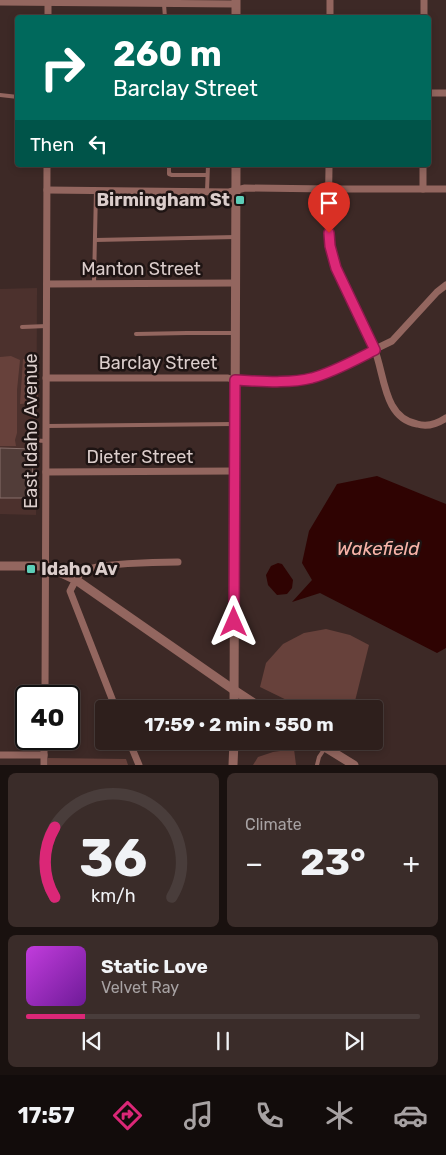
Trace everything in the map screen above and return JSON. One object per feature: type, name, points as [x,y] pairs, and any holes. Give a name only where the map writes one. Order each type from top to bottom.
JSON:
[{"type":"street","points":[[330,0],[330,15]]},
{"type":"street","points":[[424,0],[424,15]]},
{"type":"street","points":[[0,2],[48,1],[56,4],[236,2],[236,15]]},
{"type":"street","points":[[48,1],[48,15]]},
{"type":"street","points":[[431,93],[446,93]]},
{"type":"street","name":"East Idaho Avenue","points":[[45,685],[47,167]]},
{"type":"street","points":[[234,700],[236,167]]},
{"type":"street","points":[[329,167],[329,240],[332,258],[375,350],[389,399],[395,411],[411,423],[425,425],[446,418]]},
{"type":"street","points":[[423,167],[423,189]]},
{"type":"street","points":[[47,190],[229,192],[244,188],[446,189]]},
{"type":"street","name":"Manton Street","points":[[47,284],[235,283]]},
{"type":"street","name":"Barclay Street","points":[[46,378],[228,378],[235,380],[287,381],[310,378],[332,370],[392,341],[437,292],[446,285]]},
{"type":"street","name":"Dieter Street","points":[[46,472],[234,471]]},
{"type":"street","points":[[112,700],[70,591],[84,571],[96,567],[141,562],[178,562]]},
{"type":"street","points":[[0,566],[46,566],[76,580],[249,700]]},
{"type":"street","points":[[44,750],[44,765]]},
{"type":"street","points":[[132,750],[138,765]]},
{"type":"street","points":[[233,765],[234,750]]},
{"type":"street","points":[[328,750],[354,765]]},
{"type":"street","points":[[0,755],[44,755]]},
{"type":"lane","points":[[164,4],[165,15]]},
{"type":"lane","points":[[0,95],[15,97]]},
{"type":"lane","points":[[168,167],[168,174],[172,175],[208,175]]},
{"type":"lane","points":[[207,192],[208,167]]},
{"type":"lane","points":[[94,284],[96,190]]},
{"type":"lane","points":[[95,240],[236,237]]},
{"type":"lane","points":[[22,327],[47,326]]},
{"type":"lane","points":[[136,334],[235,333]]},
{"type":"lane","points":[[46,426],[234,424]]},
{"type":"lane","points":[[27,440],[46,441]]},
{"type":"lane","points":[[317,765],[324,750]]},
{"type":"shaded area","points":[[37,288],[36,515],[0,514],[0,289]]},
{"type":"shaded area","points":[[11,356],[20,360],[17,390],[16,446],[0,446],[0,357]]},
{"type":"shaded area","points":[[38,358],[38,403],[20,404],[23,359]]},
{"type":"shaded area","points":[[326,629],[350,635],[369,645],[355,700],[287,700],[260,687],[266,663],[283,644],[304,633]]},
{"type":"shaded area","points":[[294,750],[296,765],[253,765],[258,757],[273,752]]},
{"type":"shaded area","points":[[48,758],[126,759],[128,765],[48,765]]},
{"type":"water","name":"Wakefield","points":[[377,476],[446,504],[446,648],[437,653],[320,593],[292,602],[312,580],[302,563],[309,531],[337,484]]},
{"type":"water","points":[[278,563],[282,564],[293,580],[292,588],[287,594],[277,595],[268,585],[266,575],[271,566]]},
{"type":"building","points":[[0,448],[33,449],[32,498],[0,498]]},
{"type":"place","name":"Birmingham St","points":[[240,200]]},
{"type":"place","name":"Idaho Av","points":[[31,569]]},
{"type":"route","points":[[234,622],[235,380],[287,381],[310,378],[321,375],[375,350],[332,258],[329,233]]}]
